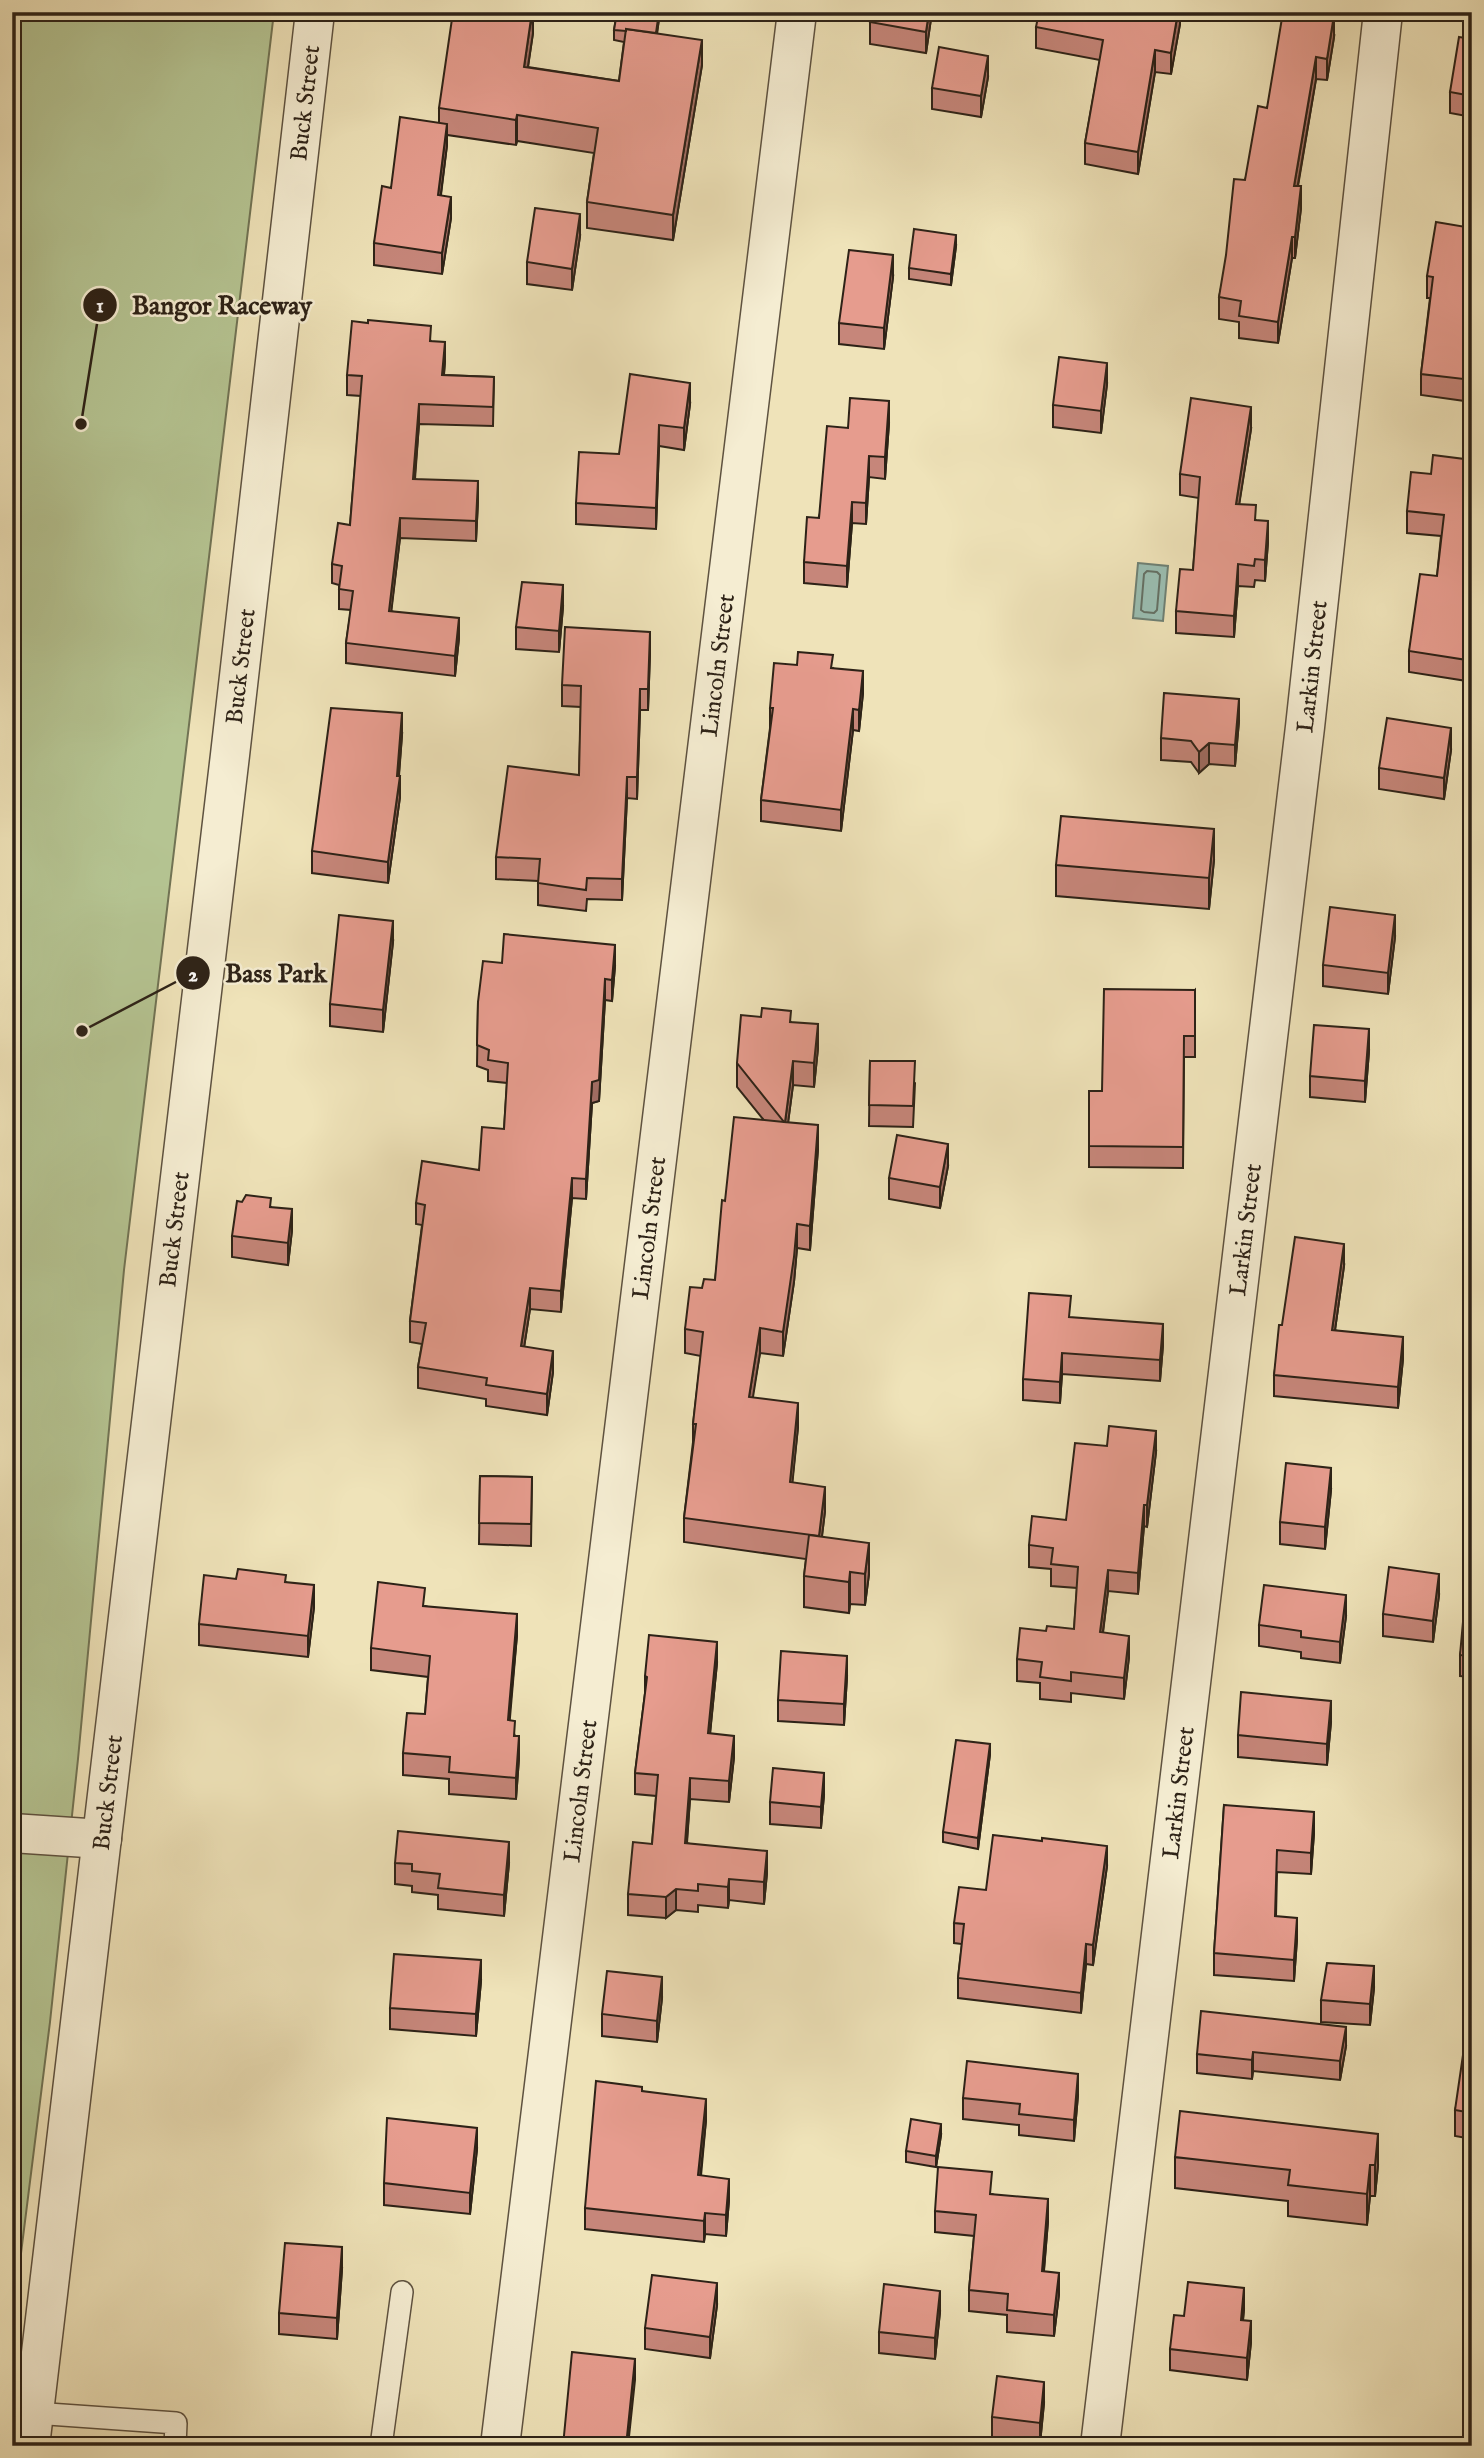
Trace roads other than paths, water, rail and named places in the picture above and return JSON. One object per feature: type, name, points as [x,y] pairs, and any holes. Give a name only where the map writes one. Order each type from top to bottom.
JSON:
[{"type":"street","name":"Buck Street","points":[[32,2430],[315,12]]},
{"type":"street","name":"Lincoln Street","points":[[500,2446],[797,12]]},
{"type":"street","name":"Larkin Street","points":[[1100,2446],[1305,727],[1383,12]]},
{"type":"street","points":[[12,1833],[102,1839]]},
{"type":"lane","points":[[381,2446],[402,2292]]},
{"type":"lane","points":[[32,2430],[176,2423],[174,2446]]},
{"type":"water","points":[[1138,563],[1168,566],[1163,621],[1133,618]]},
{"type":"place","name":"Bangor Raceway","points":[[81,424]]},
{"type":"place","name":"Bass Park","points":[[82,1031]]}]
